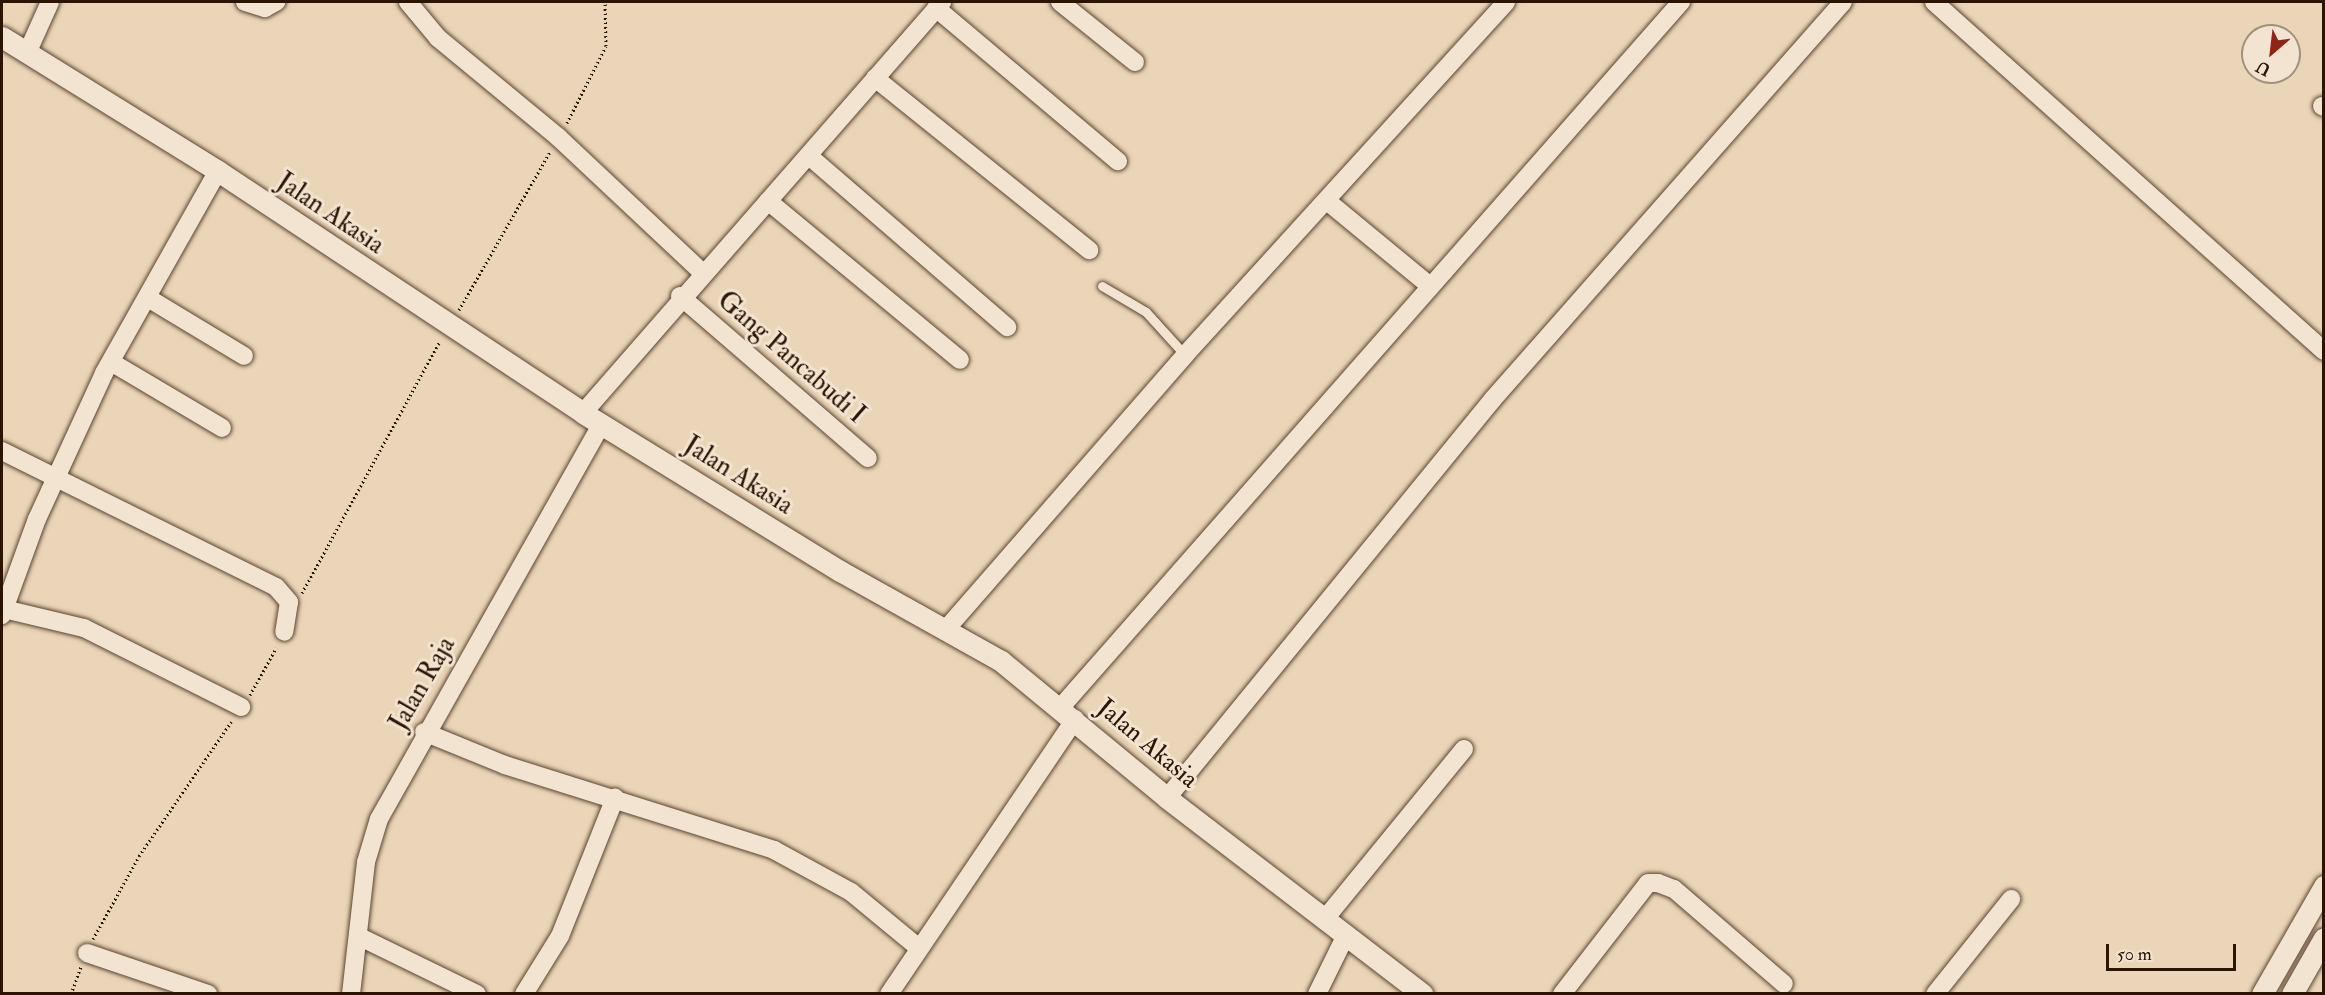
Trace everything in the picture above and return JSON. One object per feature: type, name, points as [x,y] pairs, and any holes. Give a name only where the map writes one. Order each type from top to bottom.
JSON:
[{"type":"street","points":[[28,51],[50,2]]},
{"type":"street","points":[[245,2],[265,8],[276,2]]},
{"type":"street","points":[[408,2],[438,38],[558,137],[702,272]]},
{"type":"street","points":[[1060,2],[1135,62]]},
{"type":"street","points":[[948,627],[1185,355],[1506,2]]},
{"type":"street","points":[[889,993],[1068,713],[1430,286],[1681,2]]},
{"type":"street","points":[[1167,798],[1493,399],[1843,2]]},
{"type":"street","points":[[1934,2],[2324,351]]},
{"type":"street","points":[[583,413],[680,296],[809,156],[939,5],[1118,161]]},
{"type":"street","name":"Jalan Akasia","points":[[2,37],[28,51],[218,171],[583,413],[840,571],[948,627],[1068,713],[1167,798],[1345,937],[1422,993]]},
{"type":"street","points":[[875,78],[1089,250]]},
{"type":"street","points":[[809,156],[1007,327]]},
{"type":"street","points":[[218,171],[111,362],[56,477],[3,612],[84,628],[241,707]]},
{"type":"street","points":[[768,201],[960,360]]},
{"type":"street","points":[[1327,201],[1430,286]]},
{"type":"street","name":"Gang Pancabudi I","points":[[680,296],[868,458]]},
{"type":"street","points":[[148,298],[244,356]]},
{"type":"street","points":[[111,362],[222,428]]},
{"type":"street","name":"Jalan Raja","points":[[351,993],[374,834],[424,732],[602,423]]},
{"type":"street","points":[[2,451],[276,587],[289,602],[284,632]]},
{"type":"street","points":[[424,732],[505,765],[774,850],[851,892],[919,948]]},
{"type":"street","points":[[1324,920],[1464,749]]},
{"type":"street","points":[[524,993],[560,936],[615,798]]},
{"type":"street","points":[[1562,993],[1648,883],[1658,883],[1674,890],[1784,984]]},
{"type":"street","points":[[2262,993],[2324,886]]},
{"type":"street","points":[[1935,993],[2011,898]]},
{"type":"street","points":[[360,937],[477,993]]},
{"type":"street","points":[[1317,993],[1345,937]]},
{"type":"street","points":[[2292,993],[2324,938]]},
{"type":"street","points":[[87,953],[207,993]]},
{"type":"lane","points":[[1102,285],[1146,312],[1185,355]]},
{"type":"path","points":[[297,603],[450,326],[558,137],[606,46],[605,2]]},
{"type":"path","points":[[71,993],[87,953],[139,856],[241,707],[284,632]]}]
